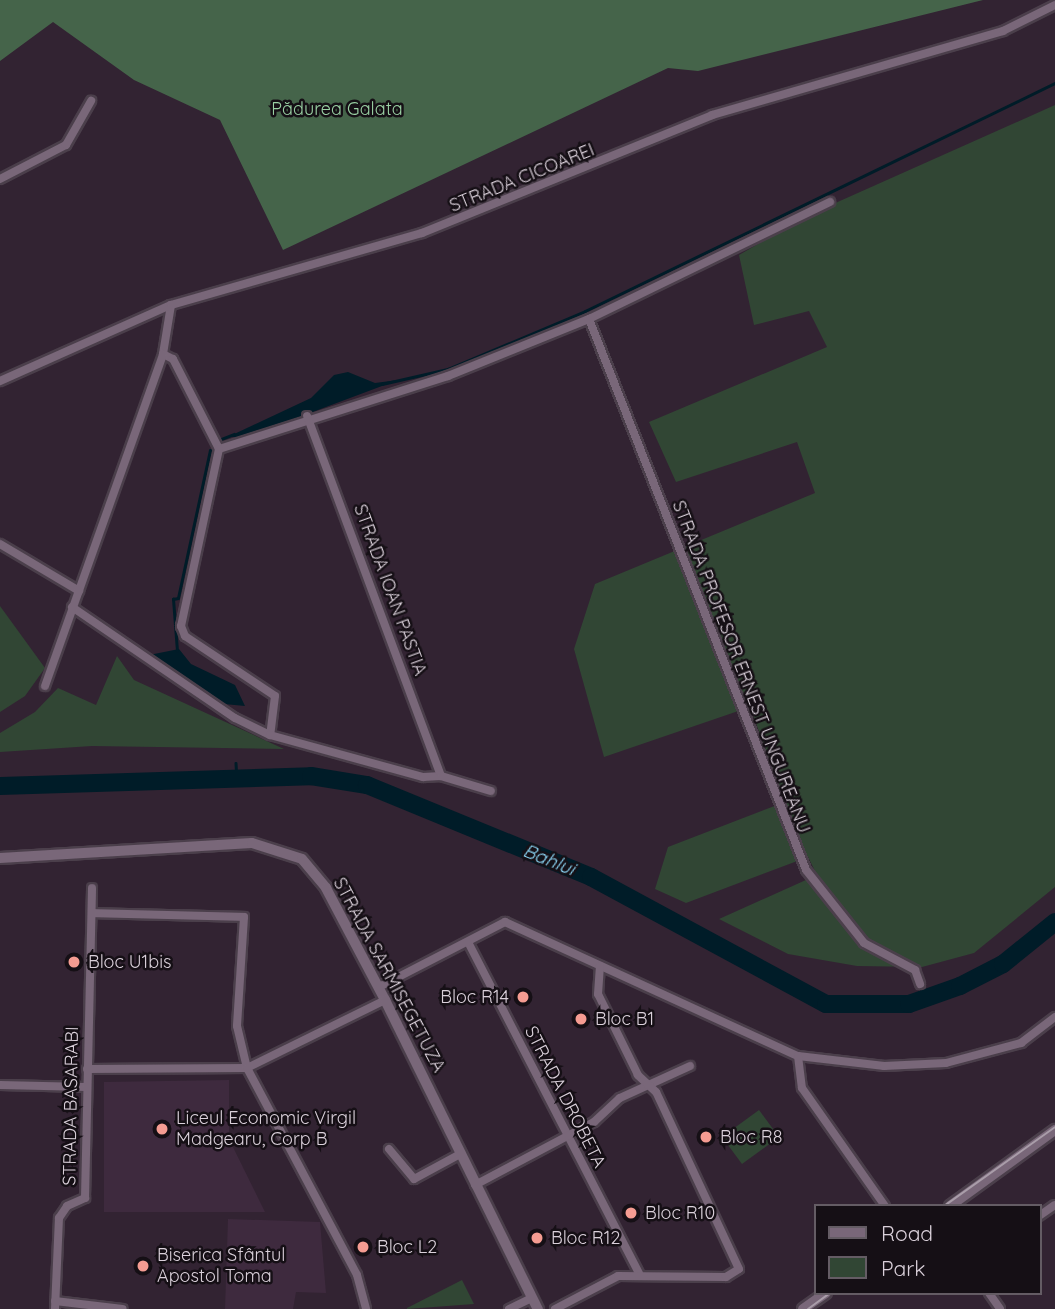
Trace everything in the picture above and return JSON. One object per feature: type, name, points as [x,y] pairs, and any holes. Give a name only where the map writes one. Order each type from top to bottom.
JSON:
[{"type":"street","name":"STRADA CICOAREI","points":[[0,381],[171,305],[434,229],[724,111],[1003,31],[1055,5]]},
{"type":"street","points":[[0,179],[66,145],[91,101]]},
{"type":"street","points":[[219,449],[307,416],[448,376],[589,319],[830,202]]},
{"type":"street","points":[[45,686],[163,354],[171,305]]},
{"type":"street","name":"STRADA PROFESOR ERNEST UNGUREANU","points":[[589,319],[801,859],[864,943],[915,970],[920,984]]},
{"type":"street","points":[[163,354],[173,359],[219,449],[181,626],[185,636],[275,696],[270,735]]},
{"type":"street","name":"STRADA IOAN PASTIA","points":[[307,416],[441,776]]},
{"type":"street","points":[[0,544],[79,590]]},
{"type":"street","points":[[72,607],[235,719],[270,735],[423,777],[441,776],[491,791]]},
{"type":"street","name":"STRADA SARMISEGETUZA","points":[[0,858],[274,846],[302,859],[326,888],[379,987],[538,1309]]},
{"type":"street","name":"STRADA BASARABI","points":[[55,1305],[59,1218],[66,1206],[85,1198],[92,888]]},
{"type":"street","points":[[92,913],[244,917],[237,1026],[247,1068],[356,1275],[366,1309]]},
{"type":"street","points":[[379,987],[468,942],[513,923],[600,966],[798,1056],[884,1066],[946,1063],[1021,1043],[1055,1017]]},
{"type":"street","name":"STRADA DROBETA","points":[[468,942],[639,1274]]},
{"type":"street","points":[[555,1309],[618,1276],[639,1274],[726,1277],[739,1269],[650,1082],[638,1075],[598,994],[600,966]]},
{"type":"street","points":[[87,1069],[247,1068],[385,1000]]},
{"type":"street","points":[[798,1056],[802,1088],[885,1204]]},
{"type":"street","points":[[475,1185],[567,1137],[650,1082],[690,1066]]},
{"type":"street","points":[[0,1085],[88,1087]]},
{"type":"street","points":[[953,1204],[1055,1130]]},
{"type":"street","points":[[389,1149],[414,1178],[460,1154]]},
{"type":"street","points":[[803,1309],[823,1295]]},
{"type":"street","points":[[509,1309],[532,1298]]},
{"type":"street","points":[[55,1305],[123,1309]]},
{"type":"shaded area","points":[[229,1080],[229,1139],[265,1212],[104,1212],[104,1082]]},
{"type":"shaded area","points":[[228,1219],[320,1222],[326,1293],[296,1292],[293,1309],[225,1309]]},
{"type":"green space","name":"Pădurea Galata","points":[[0,0],[983,0],[698,71],[668,68],[283,250],[220,120],[134,80],[53,22],[0,61]]},
{"type":"green space","points":[[1055,105],[1055,887],[974,953],[922,967],[857,966],[788,954],[719,919],[817,875],[808,857],[686,903],[655,889],[668,847],[785,802],[750,707],[604,757],[574,649],[595,584],[815,493],[797,442],[676,482],[649,422],[827,347],[809,311],[754,325],[739,255],[804,217]]},
{"type":"green space","points":[[0,606],[45,668],[25,696],[0,712]]},
{"type":"green space","points":[[117,656],[134,680],[284,749],[92,746],[0,752],[0,733],[35,712],[58,688],[96,705]]},
{"type":"green space","points":[[759,1110],[779,1137],[742,1164],[722,1137]]},
{"type":"green space","points":[[462,1280],[474,1304],[407,1309],[407,1308]]},
{"type":"water","points":[[348,372],[375,383],[398,380],[241,439],[230,436],[311,398],[334,375]]},
{"type":"water","points":[[179,649],[191,664],[235,685],[245,706],[224,704],[149,655]]},
{"type":"waterway","points":[[382,384],[448,369],[585,311],[1055,83]]},
{"type":"waterway","points":[[219,440],[234,434]]},
{"type":"waterway","points":[[177,651],[173,599],[178,598],[210,450]]},
{"type":"waterway","points":[[236,763],[237,780]]},
{"type":"waterway","name":"Bahlui","points":[[0,786],[311,776],[367,785],[591,877],[826,1004],[909,1004],[960,986],[1003,964],[1055,922]]},
{"type":"tram line","points":[[947,1204],[1055,1127]]},
{"type":"tram line","points":[[808,1309],[827,1295]]},
{"type":"place","name":"Bloc U1bis","points":[[74,962]]},
{"type":"place","name":"Bloc R14","points":[[523,997]]},
{"type":"place","name":"Bloc B1","points":[[581,1019]]},
{"type":"place","name":"Liceul Economic Virgil Madgearu, Corp B","points":[[162,1129]]},
{"type":"place","name":"Bloc R8","points":[[706,1137]]},
{"type":"place","name":"Bloc R10","points":[[631,1213]]},
{"type":"place","name":"Bloc R12","points":[[537,1238]]},
{"type":"place","name":"Bloc L2","points":[[363,1247]]},
{"type":"place","name":"Biserica Sfântul Apostol Toma","points":[[143,1266]]}]
